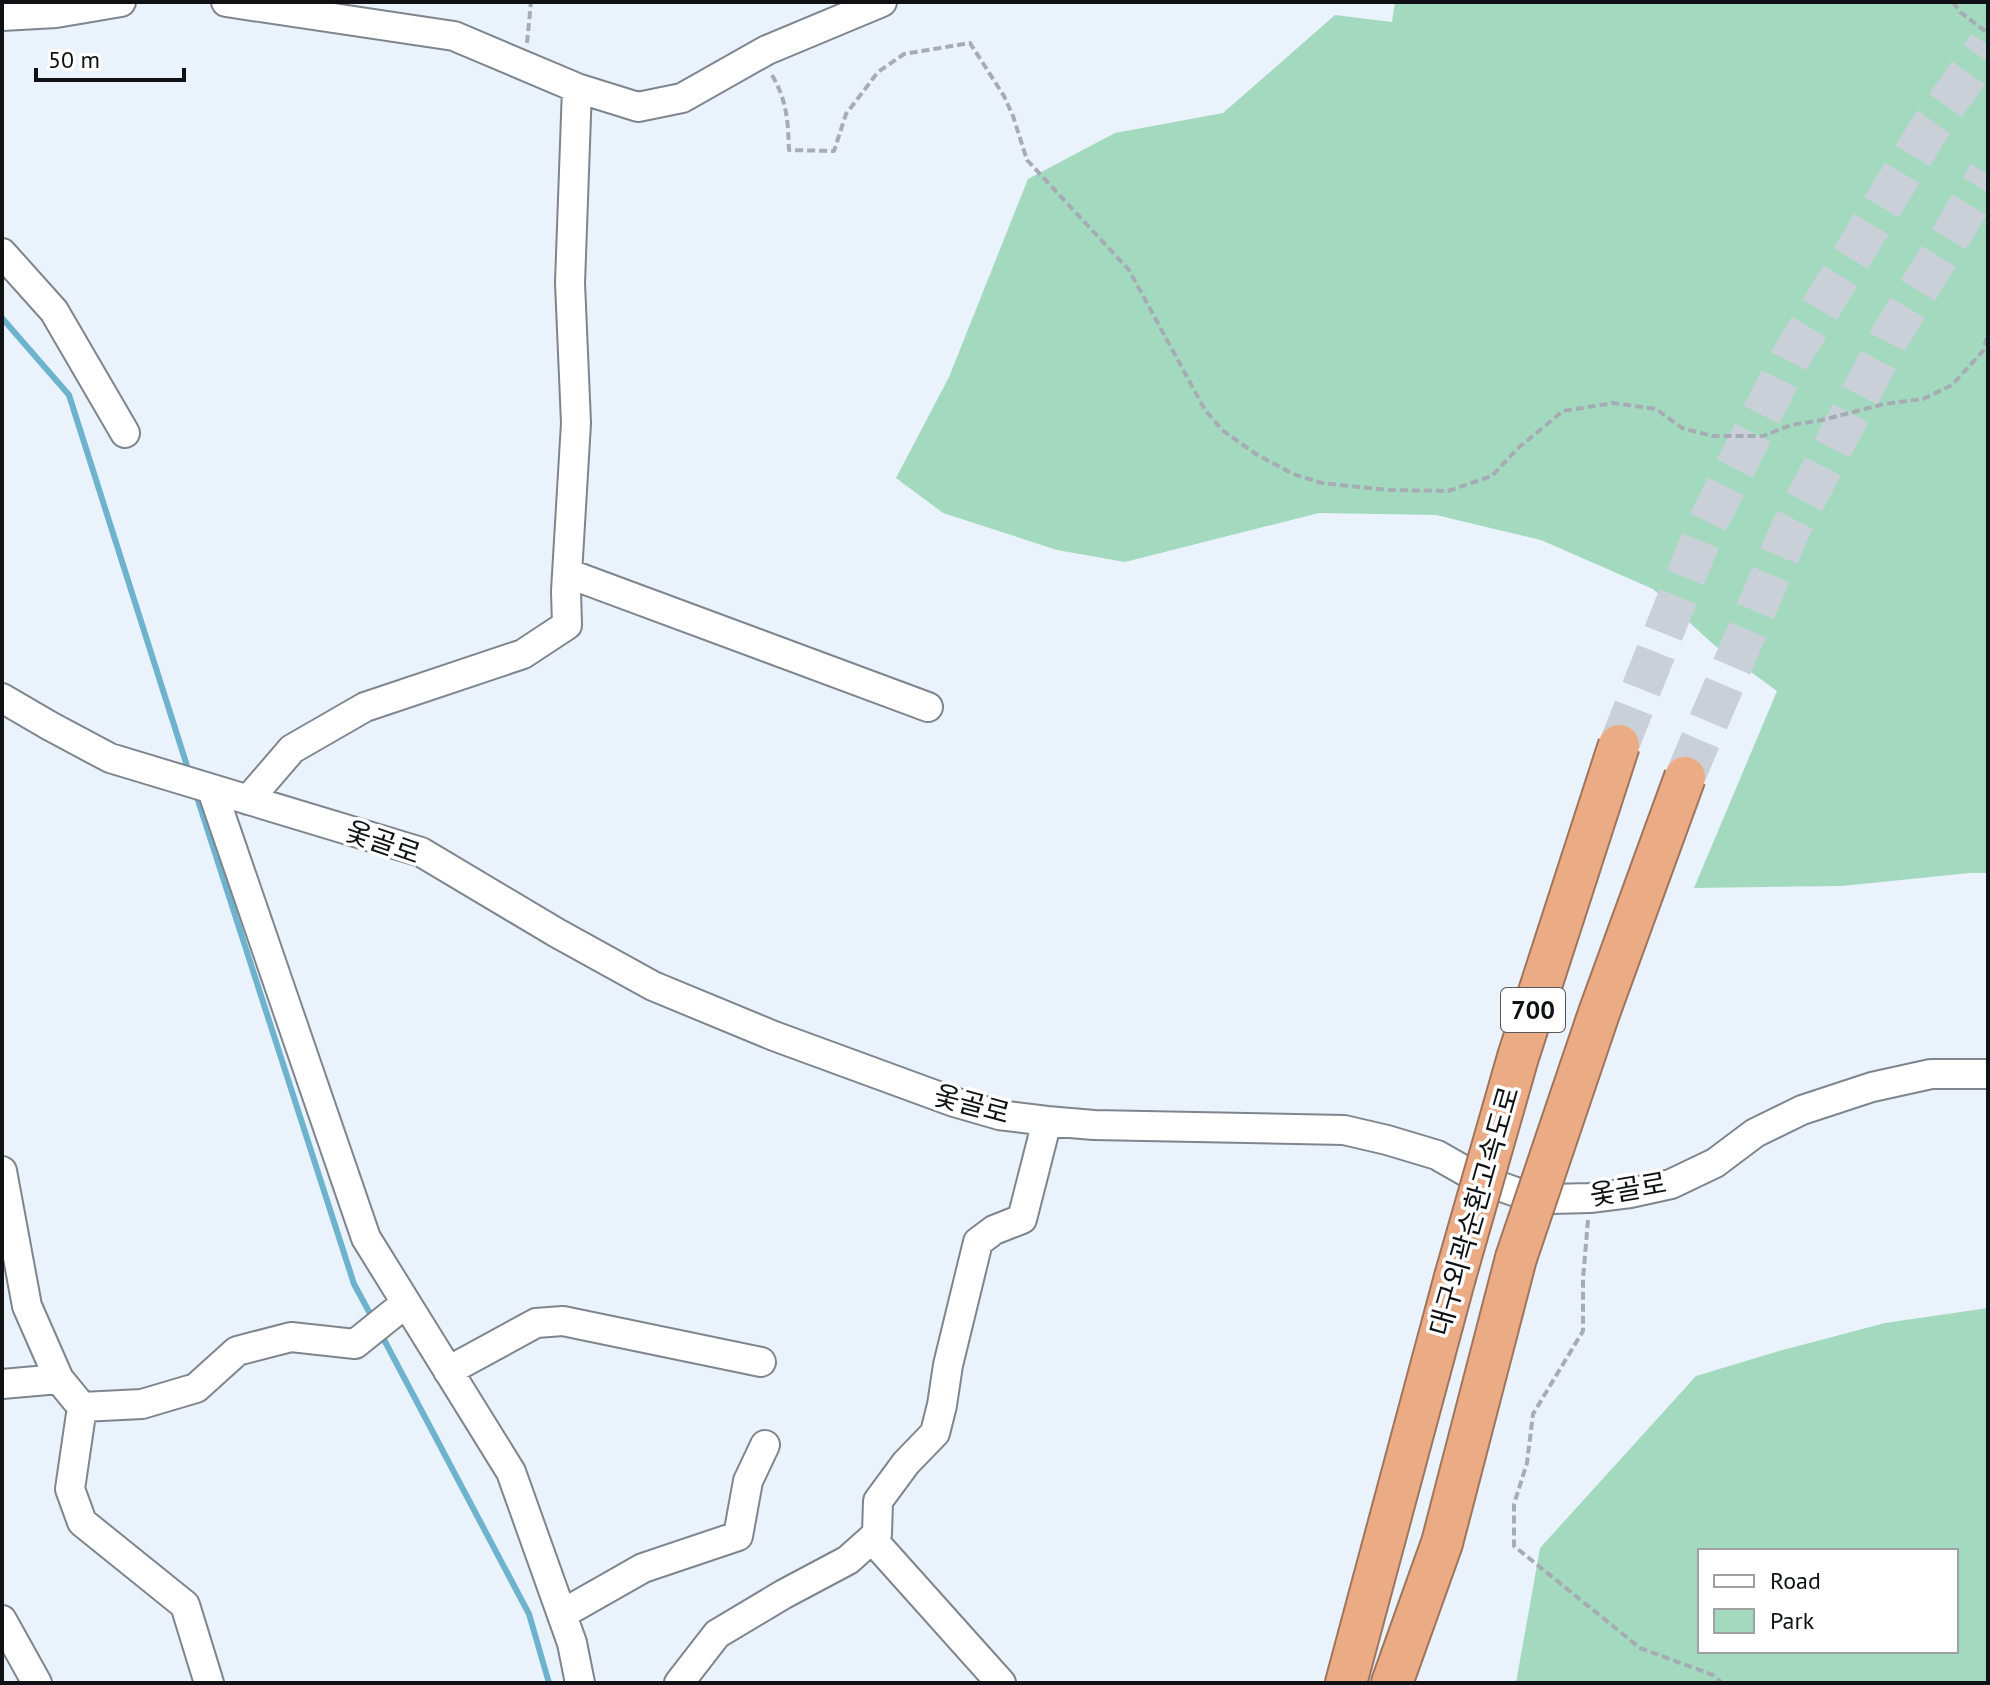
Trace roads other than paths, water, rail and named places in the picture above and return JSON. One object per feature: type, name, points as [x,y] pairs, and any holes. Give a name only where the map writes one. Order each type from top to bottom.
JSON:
[{"type":"highway","name":"대구외곽순환고속도로","points":[[1346,1683],[1455,1277],[1518,1057],[1619,745]]},
{"type":"highway","name":"대구외곽순환고속도로","points":[[1392,1683],[1442,1543],[1516,1258],[1599,1013],[1685,777]]},
{"type":"highway","points":[[1412,1683],[1442,1543]]},
{"type":"street","points":[[2,16],[56,13],[121,2]]},
{"type":"street","points":[[226,2],[454,36],[577,88],[638,107],[682,98],[759,55],[882,2]]},
{"type":"street","points":[[248,800],[292,749],[365,707],[523,654],[567,625],[576,423],[570,283],[577,88]]},
{"type":"street","points":[[2,253],[54,311],[125,433]]},
{"type":"street","points":[[567,573],[928,707]]},
{"type":"street","name":"옻골로","points":[[2,698],[110,758],[421,852],[642,980],[774,1036],[954,1102],[999,1115],[1094,1125],[1344,1130],[1437,1155],[1479,1179],[1516,1192],[1550,1199],[1590,1198],[1671,1184],[1715,1163],[1755,1133],[1802,1110],[1872,1087],[1931,1074],[1988,1074]]},
{"type":"street","points":[[212,790],[366,1238],[511,1472],[572,1643],[580,1683]]},
{"type":"street","points":[[679,1683],[717,1634],[848,1560],[877,1534],[878,1501],[906,1463],[935,1433],[978,1242],[994,1230],[1022,1219],[1047,1121]]},
{"type":"street","points":[[2,1171],[27,1306],[59,1379],[82,1407],[70,1489],[82,1522],[185,1605],[209,1683]]},
{"type":"street","points":[[82,1407],[142,1404],[196,1388],[237,1351],[291,1337],[355,1344],[406,1303]]},
{"type":"street","points":[[448,1371],[536,1323],[563,1321],[761,1362]]},
{"type":"street","points":[[2,1384],[59,1379]]},
{"type":"street","points":[[562,1614],[643,1568],[738,1536],[748,1481],[765,1445]]},
{"type":"street","points":[[872,1539],[1001,1683]]},
{"type":"street","points":[[2,1620],[37,1683]]},
{"type":"waterway","points":[[2,318],[69,395],[189,772]]},
{"type":"waterway","points":[[196,794],[354,1284],[374,1321]]},
{"type":"waterway","points":[[381,1334],[529,1614],[549,1683]]},
{"type":"tunnel","points":[[1619,745],[1706,526],[1789,360],[1929,129],[1988,45]]},
{"type":"tunnel","points":[[1685,777],[1790,530],[1890,337],[1988,174]]}]
